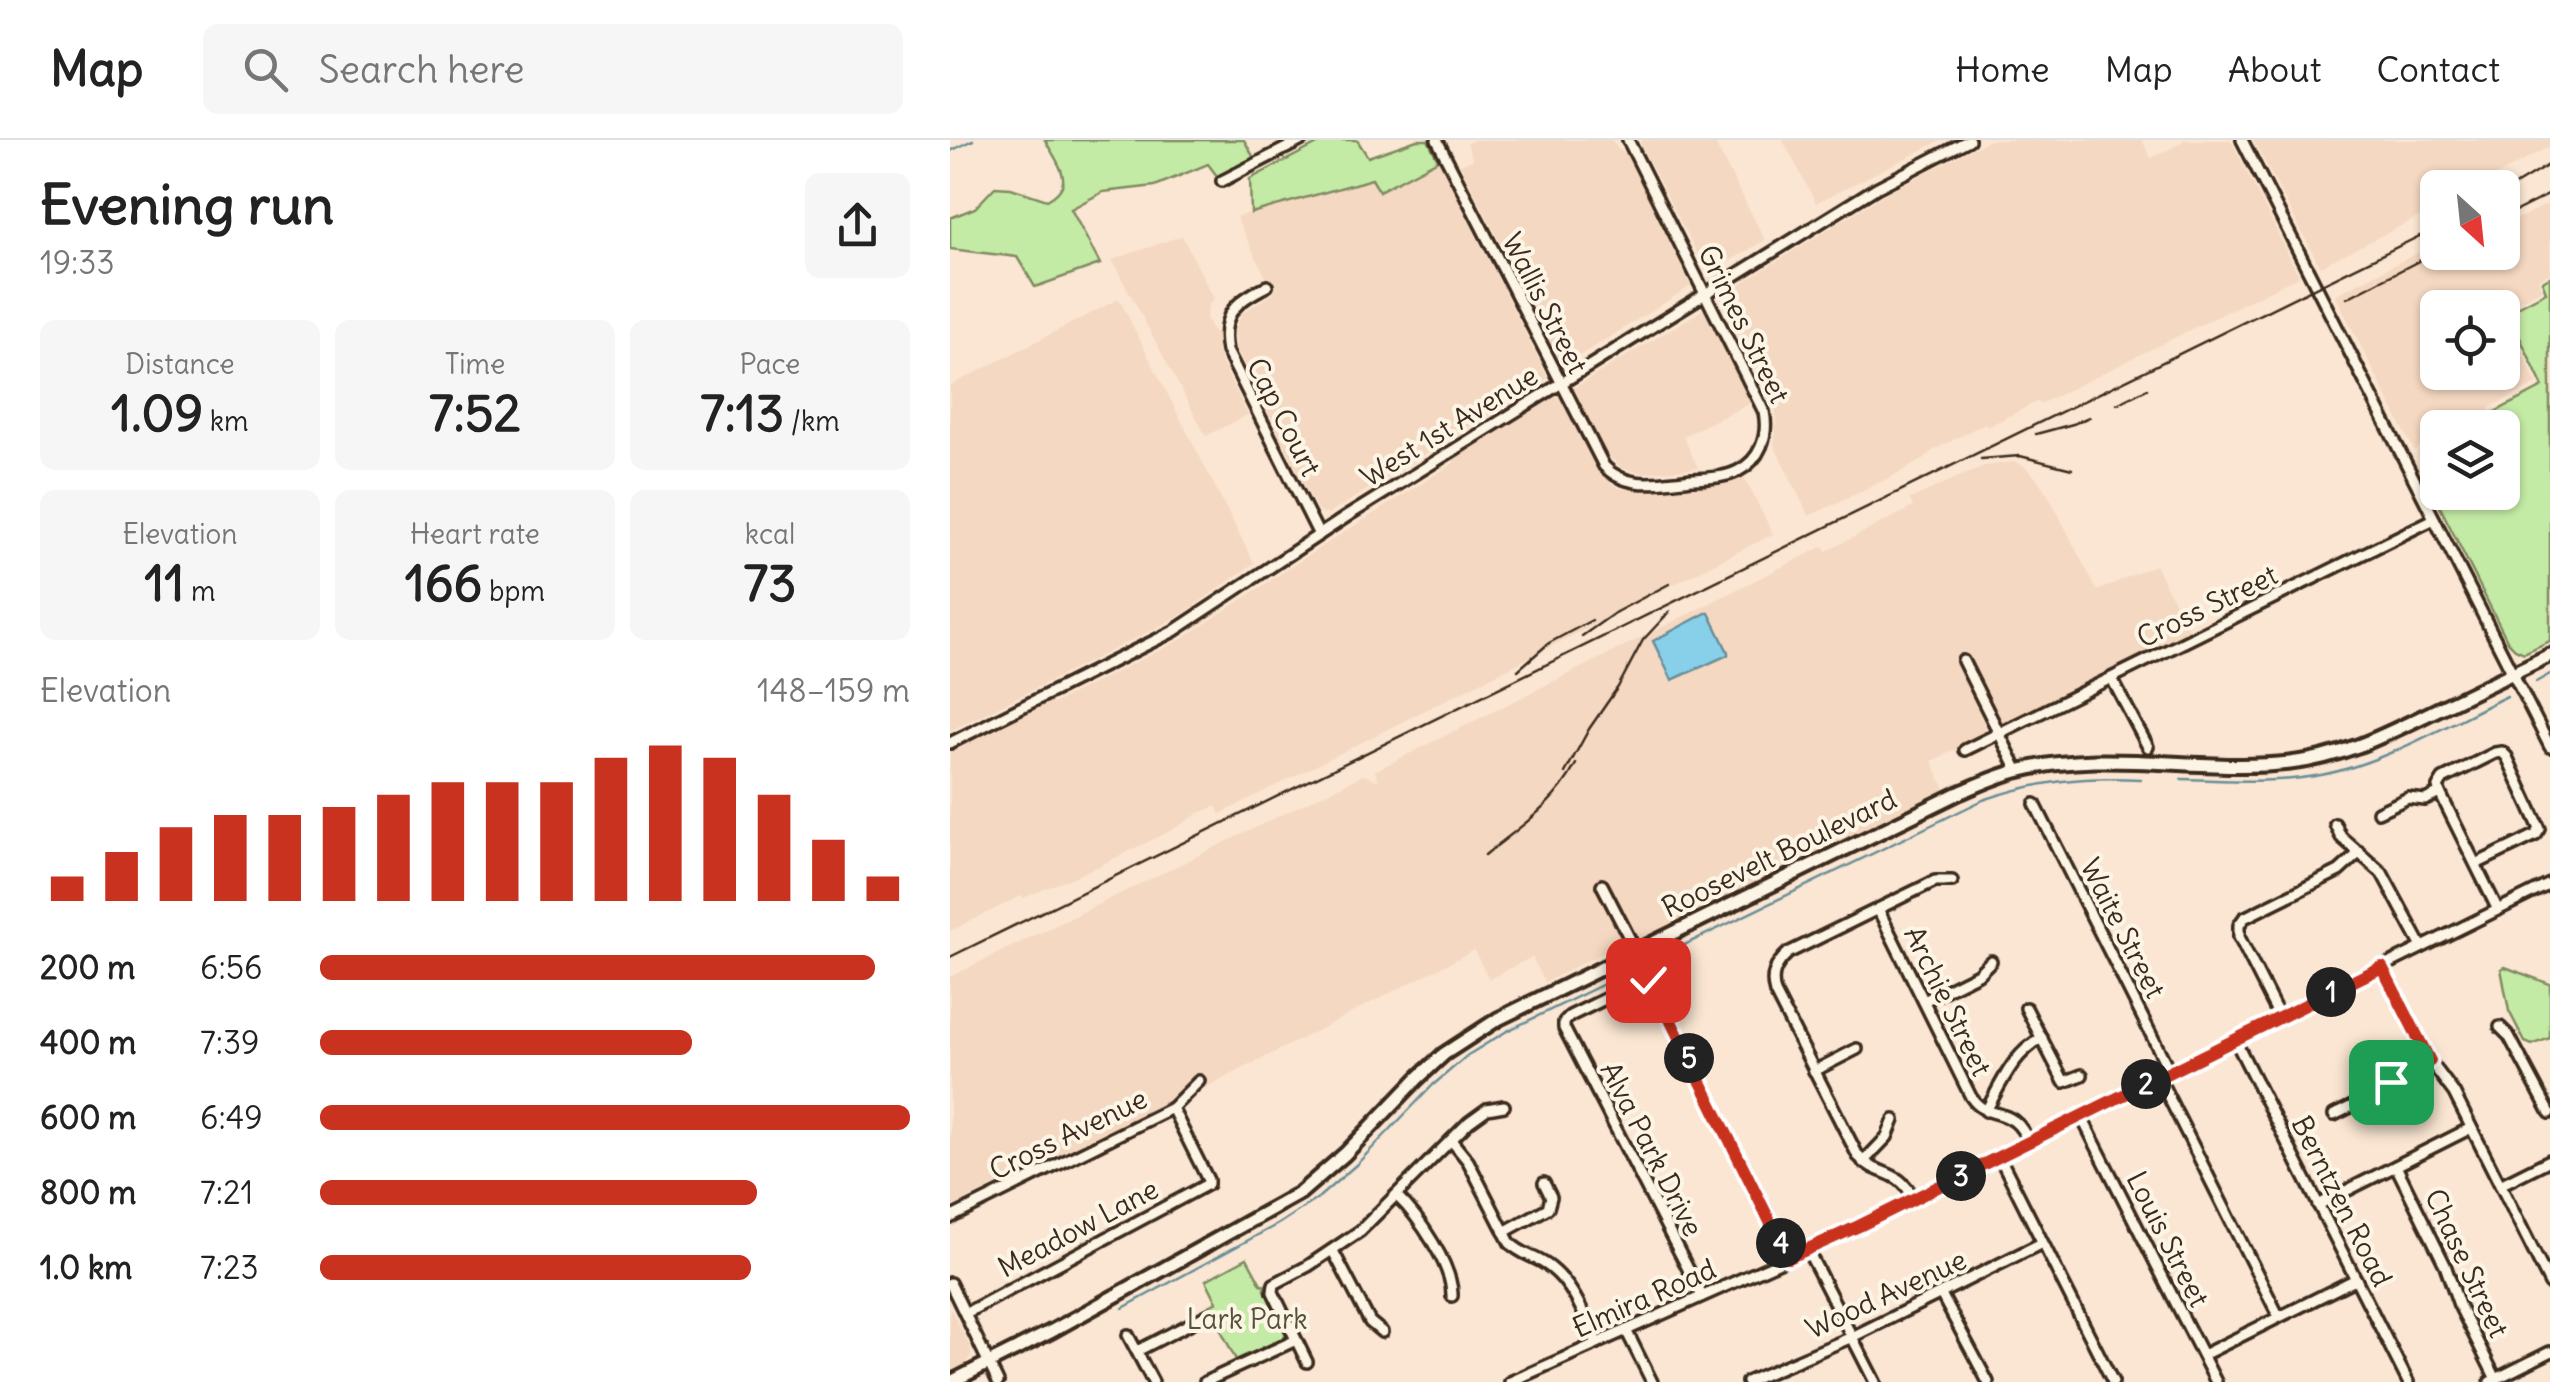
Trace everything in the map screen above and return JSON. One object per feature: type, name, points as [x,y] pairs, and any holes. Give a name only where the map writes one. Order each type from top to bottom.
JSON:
[{"type":"main road","name":"Roosevelt Boulevard","points":[[951,1382],[1287,1200],[1324,1174],[1444,1054],[1498,1019],[1959,792],[2018,771],[2058,764],[2261,766],[2320,758],[2395,730],[2550,655]]},
{"type":"street","points":[[1222,181],[1302,140]]},
{"type":"street","name":"Wallis Street","points":[[1437,140],[1597,456],[1622,480]]},
{"type":"street","name":"Grimes Street","points":[[1622,480],[1652,484],[1737,472],[1760,451],[1767,425],[1764,412],[1628,140]]},
{"type":"street","name":"West 1st Avenue","points":[[950,744],[1174,631],[1319,535],[1888,181],[1969,140]]},
{"type":"street","points":[[2242,140],[2550,747]]},
{"type":"street","name":"Cap Court","points":[[1267,286],[1224,313],[1229,358],[1319,535]]},
{"type":"street","name":"Cross Street","points":[[1965,750],[2434,519]]},
{"type":"street","points":[[1963,661],[2018,771]]},
{"type":"street","points":[[2112,679],[2148,747]]},
{"type":"street","points":[[2476,864],[2540,830],[2506,755],[2500,752],[2442,779],[2438,785],[2498,910]]},
{"type":"street","points":[[2378,812],[2410,798],[2424,800],[2440,793]]},
{"type":"street","name":"Waite Street","points":[[2035,804],[2170,1072]]},
{"type":"street","points":[[2336,824],[2341,837],[2382,873],[2422,947]]},
{"type":"street","points":[[2280,1018],[2239,937],[2238,925],[2244,918],[2339,870],[2360,852]]},
{"type":"street","points":[[1914,1199],[1898,1177],[1876,1171],[1854,1150],[1772,984],[1775,967],[1788,953],[1935,881],[1952,880]]},
{"type":"street","name":"Elmira Road","points":[[1510,1382],[1535,1377],[1598,1343],[1914,1199],[2550,884]]},
{"type":"street","points":[[1602,885],[1636,952]]},
{"type":"street","name":"Archie Street","points":[[1878,909],[1971,1097],[1986,1111],[2017,1122],[2028,1142]]},
{"type":"street","points":[[1924,1001],[1978,974],[1991,961]]},
{"type":"street","points":[[2382,967],[2430,1061],[2451,1088],[2550,1284]]},
{"type":"street","name":"Alva Park Drive","points":[[1702,1296],[1564,1022],[1644,980],[1654,987],[1788,1258]]},
{"type":"street","points":[[2026,1008],[2065,1082],[2082,1075]]},
{"type":"street","points":[[2500,1027],[2510,1036],[2550,1113]]},
{"type":"street","points":[[1986,1111],[2010,1066],[2028,1045],[2042,1038]]},
{"type":"street","name":"Berntzen Road","points":[[2235,1040],[2408,1382]]},
{"type":"street","points":[[1814,1071],[1857,1049]]},
{"type":"street","points":[[2334,1115],[2430,1061]]},
{"type":"street","points":[[2159,1078],[2280,1316]]},
{"type":"street","name":"Cross Avenue","points":[[950,1218],[1172,1108],[1199,1081]]},
{"type":"street","points":[[1307,1362],[1272,1288],[1333,1251],[1373,1220],[1478,1114],[1504,1106]]},
{"type":"street","name":"Meadow Lane","points":[[966,1314],[1206,1185],[1208,1180],[1172,1108]]},
{"type":"street","name":"Louis Street","points":[[2081,1116],[2216,1382]]},
{"type":"street","points":[[1863,1162],[1891,1132],[1894,1120]]},
{"type":"street","points":[[2318,1205],[2471,1128]]},
{"type":"street","points":[[1452,1140],[1468,1161],[1516,1250],[1541,1261],[1564,1280],[1598,1343]]},
{"type":"street","points":[[1999,1156],[2113,1382]]},
{"type":"street","points":[[2500,1185],[2550,1160]]},
{"type":"street","name":"Chase Street","points":[[2396,1166],[2445,1265],[2493,1380]]},
{"type":"street","points":[[1504,1232],[1548,1208],[1551,1197],[1544,1183]]},
{"type":"street","points":[[1398,1196],[1423,1225],[1451,1280],[1452,1296]]},
{"type":"street","name":"Wood Avenue","points":[[1747,1382],[1852,1337],[2042,1243]]},
{"type":"street","points":[[1807,1250],[1875,1382]]},
{"type":"street","points":[[1333,1251],[1370,1322],[1382,1332]]},
{"type":"street","points":[[2538,1261],[2550,1255]]},
{"type":"street","points":[[2202,1356],[2356,1278]]},
{"type":"street","points":[[950,1283],[998,1382]]},
{"type":"street","points":[[1941,1294],[1988,1382]]},
{"type":"street","points":[[1137,1352],[1209,1314]]},
{"type":"street","points":[[1626,1330],[1652,1382]]},
{"type":"street","points":[[1128,1335],[1152,1382]]},
{"type":"street","points":[[1205,1382],[1296,1340]]},
{"type":"street","points":[[2493,1380],[2550,1352]]},
{"type":"shaded area","points":[[1612,140],[1626,154],[1691,286],[1563,366],[1460,164],[1473,160],[1467,143]]},
{"type":"shaded area","points":[[1641,140],[1713,140],[1765,240],[1708,274]]},
{"type":"shaded area","points":[[1783,140],[1942,140],[1816,203]]},
{"type":"shaded area","points":[[1990,140],[2142,140],[2151,158],[2183,140],[2231,140],[2299,276],[2040,404],[2038,401],[1987,427],[1985,423],[1893,476],[1809,516],[1774,445],[1774,403],[1720,297],[1888,192]]},
{"type":"shaded area","points":[[2253,140],[2550,140],[2550,146],[2507,170],[2420,170],[2420,216],[2320,266]]},
{"type":"shaded area","points":[[1438,160],[1548,378],[1323,514],[1317,510],[1236,348],[1235,330],[1242,313],[1274,293],[1236,217],[1373,179],[1379,191]]},
{"type":"shaded area","points":[[2550,203],[2550,273],[2538,279],[2542,289],[2520,301],[2520,290],[2420,290],[2420,390],[2520,390],[2520,347],[2537,384],[2490,410],[2420,410],[2420,447],[2414,450],[2335,295],[2420,252],[2420,270],[2520,270],[2520,218]]},
{"type":"shaded area","points":[[1182,236],[1214,299],[1208,305],[1206,318],[1217,335],[1221,362],[1248,415],[1206,436],[1112,260]]},
{"type":"shaded area","points":[[1119,299],[1254,563],[1184,613],[950,731],[950,386]]},
{"type":"shaded area","points":[[1704,309],[1751,403],[1683,436],[1698,468],[1642,473],[1622,468],[1607,455],[1574,388]]},
{"type":"shaded area","points":[[1555,397],[1561,398],[1597,470],[1618,488],[1647,492],[1728,484],[1744,477],[1773,534],[1220,814],[1216,806],[1199,813],[1099,866],[1021,896],[950,931],[950,753],[1182,639],[1454,463],[1453,459]]},
{"type":"shaded area","points":[[2015,462],[2038,480],[2051,500],[2097,591],[2155,565],[2191,634],[1932,761],[1945,790],[1637,944],[1633,937],[1545,982],[1532,957],[1489,979],[1474,950],[1205,1088],[1157,1106],[950,1208],[950,977],[1363,775],[1379,781],[1375,771],[1824,546],[1827,551],[1913,507],[1910,499],[1984,466]]},
{"type":"shaded area","points":[[950,1308],[971,1355],[965,1364],[950,1371]]},
{"type":"green space","points":[[1045,140],[1244,140],[1254,158],[1217,176],[1208,164],[1155,186],[1103,192],[1071,209],[1100,264],[1035,287],[1017,257],[950,249],[950,218],[975,208],[995,187],[1047,200],[1056,194],[1062,173]]},
{"type":"green space","points":[[1325,140],[1357,140],[1368,157],[1428,140],[1438,160],[1379,191],[1372,179],[1251,213],[1250,179]]},
{"type":"green space","points":[[2550,277],[2550,641],[2524,653],[2508,642],[2442,510],[2520,510],[2520,410],[2499,410],[2543,387],[2520,338],[2520,306],[2546,292],[2542,281]]},
{"type":"green space","points":[[2505,967],[2550,984],[2550,1038],[2532,1045],[2525,1042],[2509,1011],[2501,969]]},
{"type":"green space","name":"Lark Park","points":[[1247,1258],[1265,1285],[1286,1334],[1236,1360],[1209,1306],[1217,1302],[1206,1280]]},
{"type":"water","points":[[1706,613],[1728,655],[1672,680],[1653,641]]},
{"type":"waterway","points":[[950,151],[973,140]]},
{"type":"waterway","points":[[2536,682],[2550,674]]},
{"type":"waterway","points":[[2181,779],[2286,780],[2345,769],[2416,742],[2507,696]]},
{"type":"waterway","points":[[1123,1308],[1318,1198],[1357,1164],[1433,1085],[1468,1055],[1507,1031],[1983,800],[2061,781],[2141,779]]},
{"type":"railway","points":[[2520,182],[2550,164]]},
{"type":"railway","points":[[2520,209],[2550,194]]},
{"type":"railway","points":[[950,957],[2420,236]]},
{"type":"railway","points":[[2347,298],[2420,260]]},
{"type":"railway","points":[[2117,404],[2147,389]]},
{"type":"railway","points":[[2036,434],[2089,417]]},
{"type":"railway","points":[[1981,459],[2020,456],[2072,469]]},
{"type":"railway","points":[[1582,636],[1616,612],[1669,584]]},
{"type":"railway","points":[[1565,773],[1643,640],[1670,611]]},
{"type":"railway","points":[[1518,670],[1549,643],[1592,620]]},
{"type":"railway","points":[[1485,855],[1547,803],[1576,764]]},
{"type":"route","points":[[1648,980],[1788,1258],[2382,967],[2430,1061],[2391,1082]]}]
